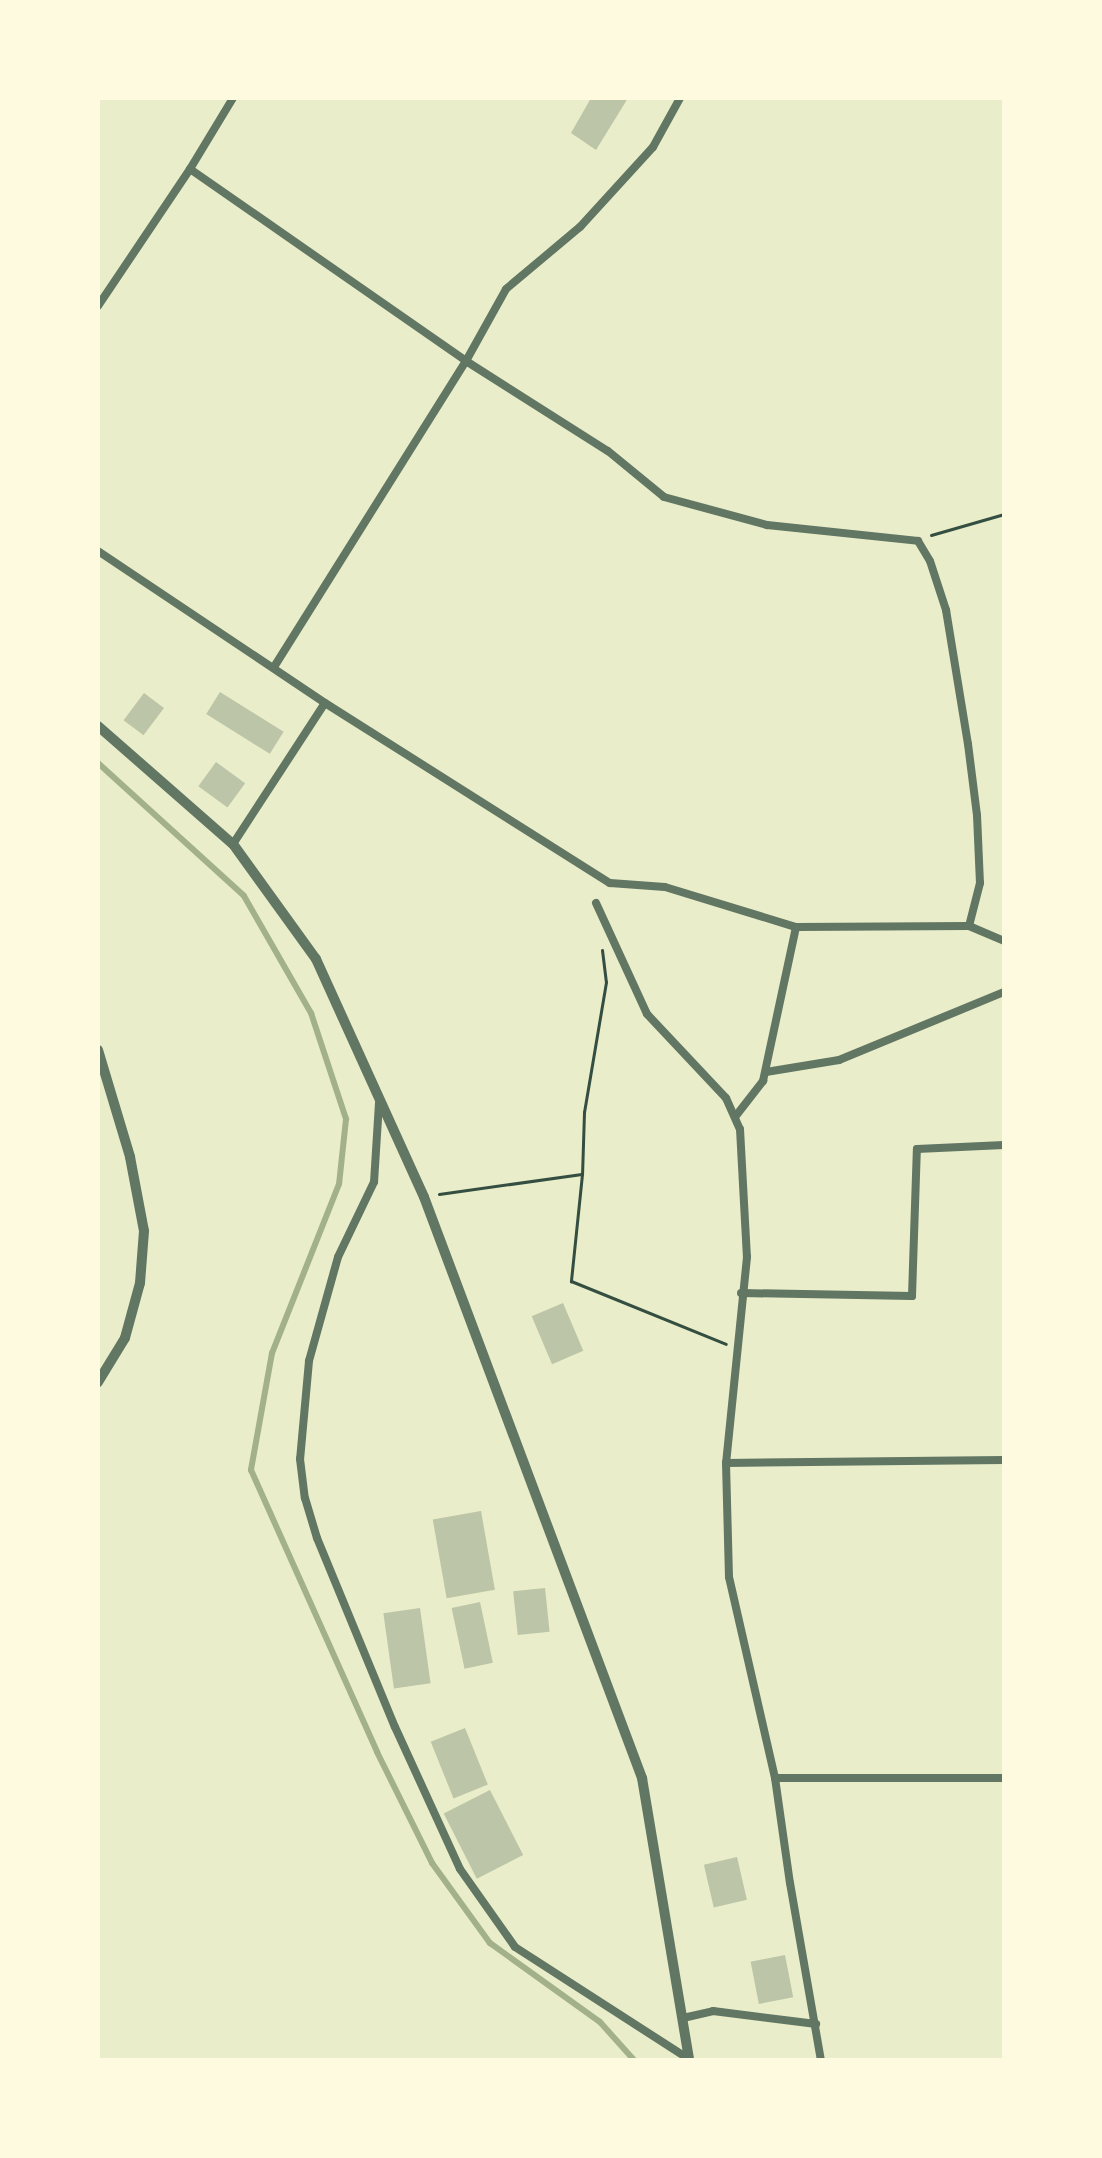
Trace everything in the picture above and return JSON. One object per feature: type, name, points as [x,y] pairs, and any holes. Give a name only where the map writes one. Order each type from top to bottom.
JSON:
[{"type":"street","points":[[98,306],[190,169],[233,98]]},
{"type":"street","points":[[274,667],[466,361],[506,289],[580,227],[643,159],[680,98]]},
{"type":"street","points":[[190,169],[466,361],[608,451],[664,497],[767,525],[918,541],[930,561],[946,610],[968,744],[977,815],[980,883],[969,926]]},
{"type":"street","points":[[98,551],[325,703],[610,883],[665,887],[796,927],[969,926],[1004,941]]},
{"type":"street","points":[[233,844],[325,703]]},
{"type":"street","points":[[98,726],[233,844],[316,959],[424,1197],[642,1778],[689,2060]]},
{"type":"street","points":[[596,903],[647,1014],[726,1098],[740,1129],[747,1257],[726,1463],[729,1577],[775,1778],[821,2060]]},
{"type":"street","points":[[735,1117],[763,1081],[766,1072],[796,927]]},
{"type":"street","points":[[766,1072],[839,1060],[1004,992]]},
{"type":"street","points":[[98,1050],[130,1157],[144,1231],[140,1283],[125,1338],[98,1382]]},
{"type":"street","points":[[379,1103],[374,1182],[338,1257],[309,1361],[300,1459],[305,1498],[317,1538],[395,1727],[460,1869],[515,1947],[689,2060]]},
{"type":"street","points":[[741,1293],[912,1296],[917,1149],[1004,1145]]},
{"type":"street","points":[[726,1463],[1004,1460]]},
{"type":"street","points":[[775,1778],[1004,1778]]},
{"type":"street","points":[[683,2018],[713,2011],[816,2024]]},
{"type":"path","points":[[918,541],[941,530],[1004,514]]},
{"type":"path","points":[[601,942],[606,982],[584,1112],[582,1174],[571,1281],[736,1348]]},
{"type":"path","points":[[424,1197],[582,1174]]},
{"type":"building","points":[[591,98],[628,98],[596,150],[571,133]]},
{"type":"building","points":[[220,692],[284,732],[270,754],[206,714]]},
{"type":"building","points":[[144,693],[164,708],[144,735],[124,720]]},
{"type":"building","points":[[216,762],[245,783],[227,807],[198,786]]},
{"type":"building","points":[[563,1303],[583,1351],[552,1364],[532,1316]]},
{"type":"building","points":[[481,1511],[495,1590],[447,1598],[433,1520]]},
{"type":"building","points":[[545,1588],[550,1632],[518,1635],[513,1591]]},
{"type":"building","points":[[480,1602],[493,1663],[465,1669],[452,1608]]},
{"type":"building","points":[[420,1608],[431,1683],[394,1688],[383,1613]]},
{"type":"building","points":[[465,1728],[488,1785],[454,1798],[431,1742]]},
{"type":"building","points":[[490,1790],[523,1855],[477,1879],[444,1814]]},
{"type":"building","points":[[737,1857],[747,1900],[714,1908],[704,1865]]},
{"type":"building","points":[[785,1955],[793,1997],[759,2004],[751,1962]]},
{"type":"waterway","points":[[98,763],[244,896],[311,1013],[346,1119],[339,1184],[272,1353],[251,1470],[377,1752],[432,1863],[490,1943],[600,2022],[634,2060]]}]
